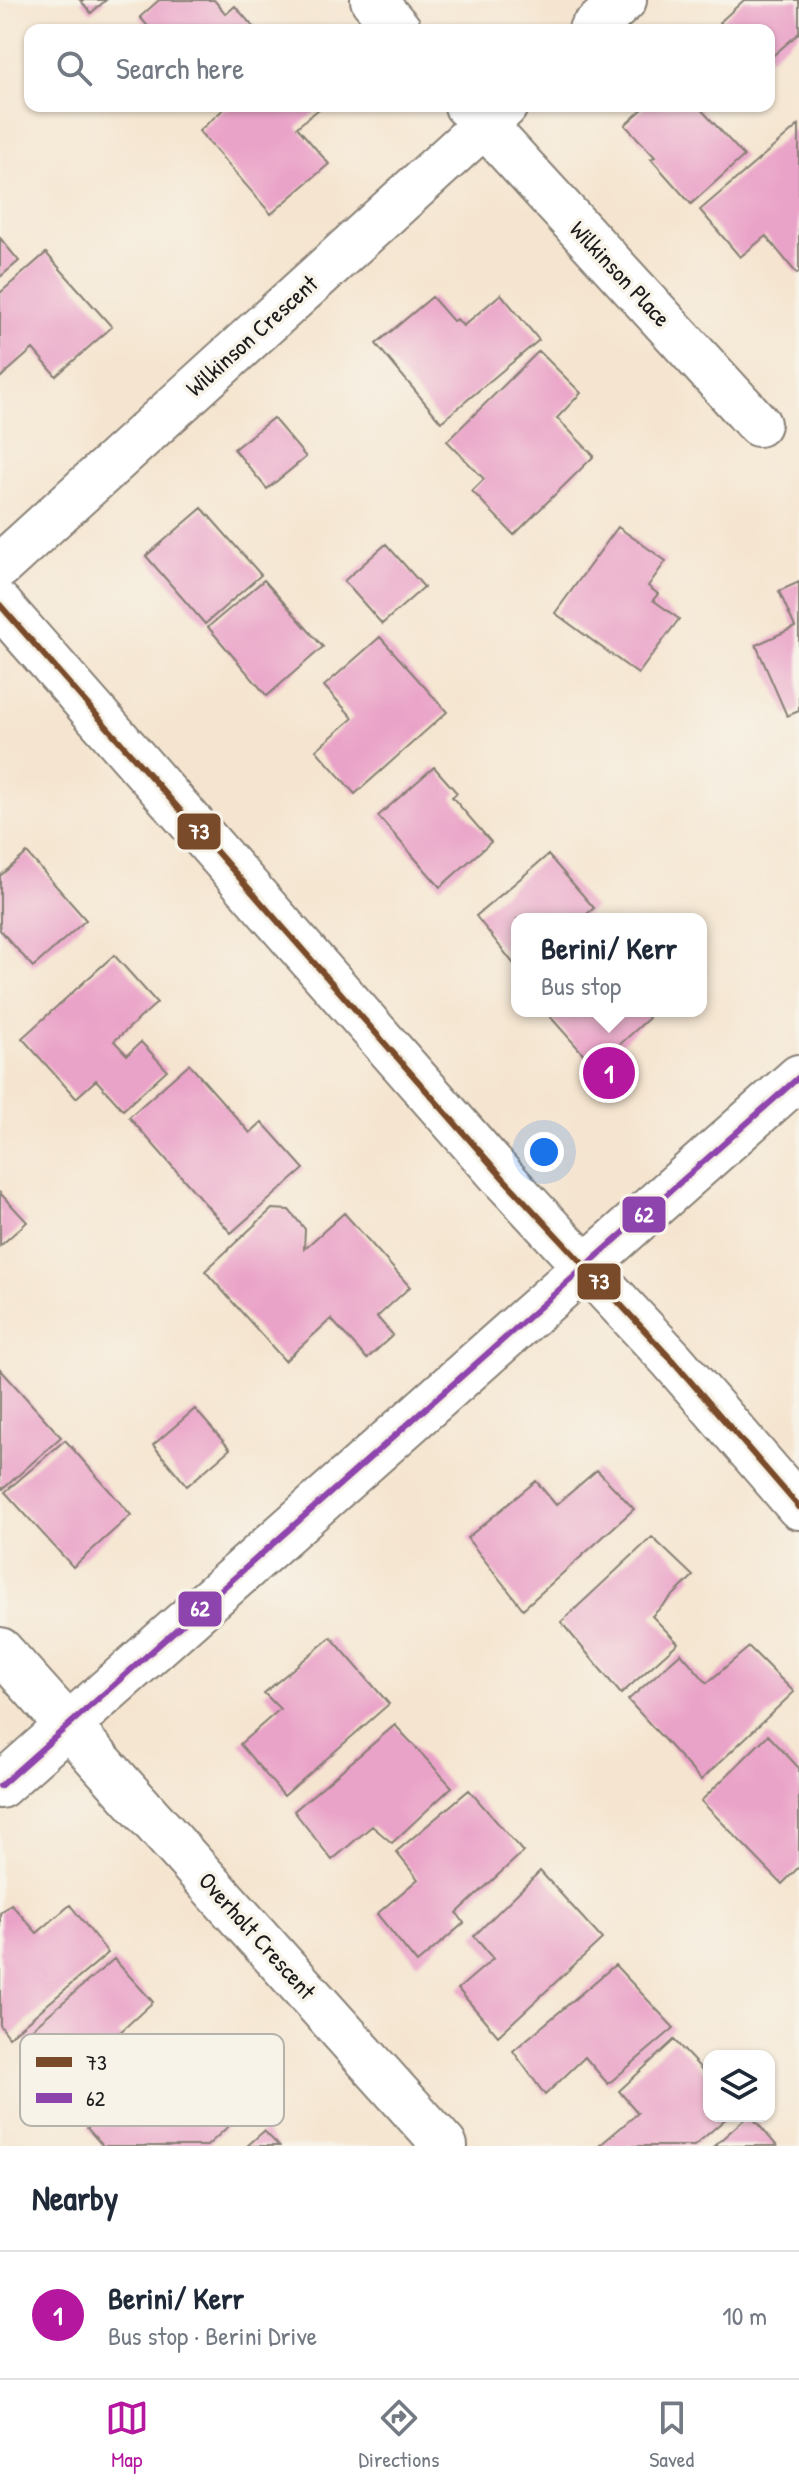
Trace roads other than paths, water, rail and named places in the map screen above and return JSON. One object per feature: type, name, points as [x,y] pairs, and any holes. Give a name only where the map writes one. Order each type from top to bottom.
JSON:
[{"type":"street","points":[[373,0],[394,24]]},
{"type":"street","points":[[598,24],[624,0]]},
{"type":"street","name":"Wilkinson Place","points":[[485,112],[758,424]]},
{"type":"street","name":"Wilkinson Crescent","points":[[0,566],[485,112]]},
{"type":"street","points":[[0,605],[503,1178],[672,1360],[799,1507]]},
{"type":"street","points":[[0,1786],[799,1077]]},
{"type":"street","name":"Overholt Crescent","points":[[0,1650],[445,2146]]},
{"type":"place","name":"Berini/ Kerr","points":[[609,1073]]}]
